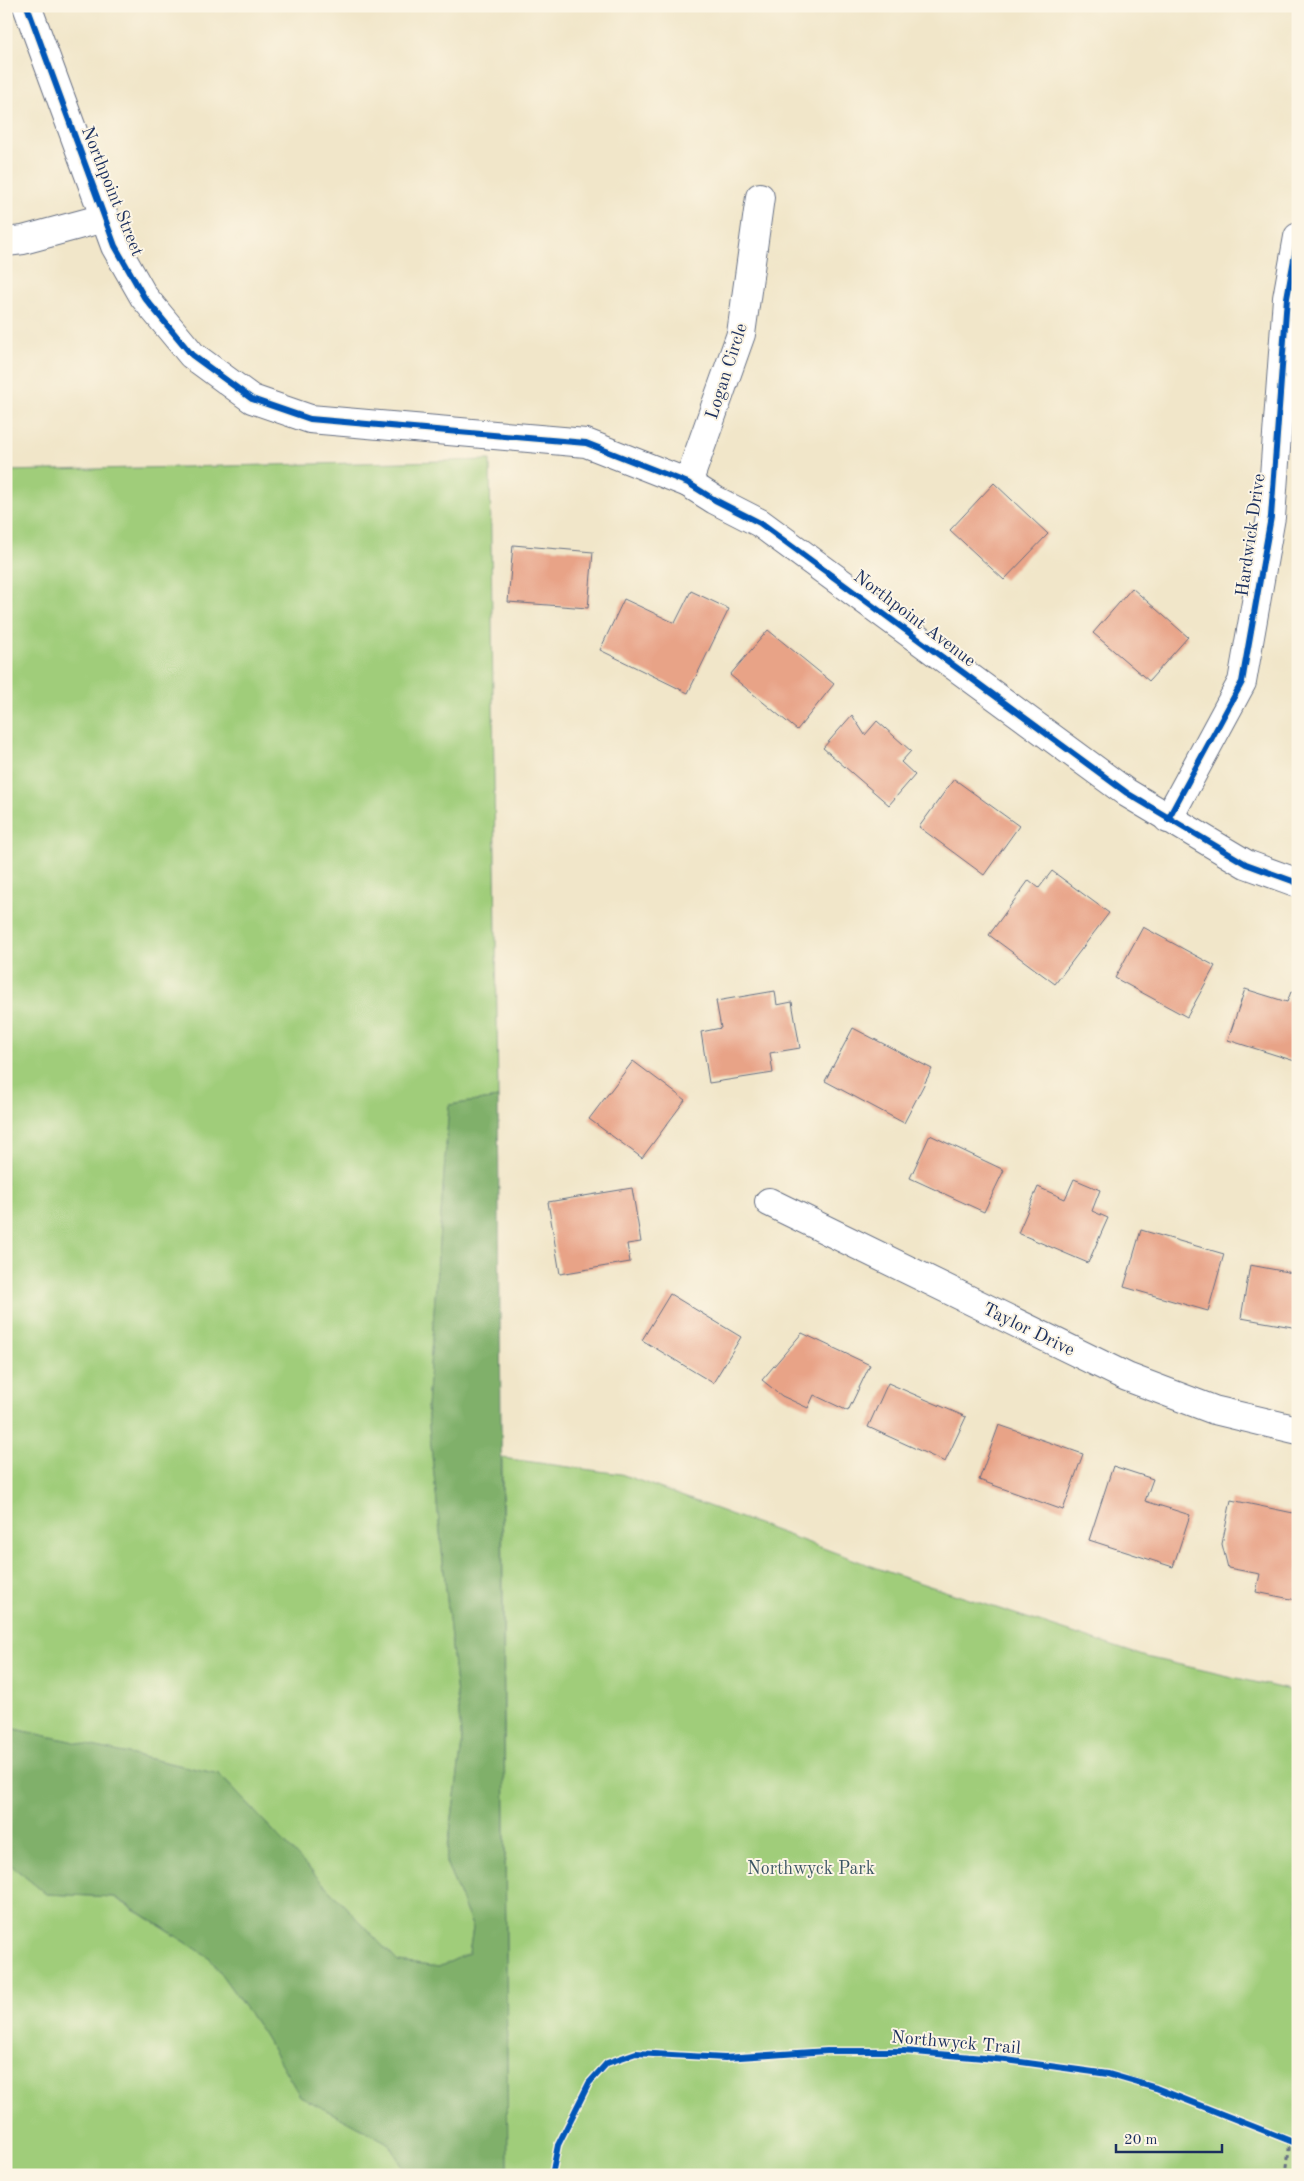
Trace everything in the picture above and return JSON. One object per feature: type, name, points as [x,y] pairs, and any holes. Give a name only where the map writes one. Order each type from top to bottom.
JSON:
[{"type":"street","name":"Northpoint Street","points":[[27,6],[115,246],[144,298],[192,355],[252,398],[310,419],[490,435]]},
{"type":"street","name":"Logan Circle","points":[[688,483],[741,334],[760,197]]},
{"type":"street","points":[[6,242],[22,240],[104,218]]},
{"type":"street","name":"Hardwick Drive","points":[[1168,819],[1242,682],[1271,517],[1287,298],[1298,237]]},
{"type":"street","name":"Northpoint Avenue","points":[[490,435],[586,443],[688,483],[715,500],[760,523],[1127,793],[1246,864],[1298,883]]},
{"type":"street","name":"Taylor Drive","points":[[769,1202],[1127,1377],[1214,1410],[1298,1430]]},
{"type":"path","points":[[1281,2138],[1298,2144]]},
{"type":"path","points":[[1286,2175],[1290,2141]]},
{"type":"green space","points":[[490,460],[498,1098],[449,1105],[427,1407],[462,1744],[446,1862],[473,1928],[469,1953],[439,1967],[398,1962],[219,1774],[6,1727],[6,471]]},
{"type":"green space","points":[[498,1098],[508,2175],[408,2175],[388,2143],[300,2096],[263,2033],[209,1957],[115,1897],[46,1894],[6,1861],[6,1727],[219,1774],[398,1962],[439,1967],[469,1953],[473,1928],[446,1862],[462,1744],[427,1407],[449,1105]]},
{"type":"green space","name":"Northwyck Park","points":[[502,1458],[621,1474],[899,1576],[1146,1657],[1298,1692],[1298,2175],[508,2175]]},
{"type":"green space","points":[[6,1861],[46,1894],[114,1897],[209,1957],[263,2033],[300,2096],[388,2143],[408,2175],[6,2175]]},
{"type":"building","points":[[994,483],[1048,534],[1004,580],[950,530]]},
{"type":"building","points":[[513,545],[593,552],[588,608],[508,602]]},
{"type":"building","points":[[1132,588],[1188,637],[1149,681],[1093,633]]},
{"type":"building","points":[[691,591],[729,609],[688,693],[600,650],[624,599],[675,623]]},
{"type":"building","points":[[768,630],[834,684],[797,730],[730,675]]},
{"type":"building","points":[[852,715],[865,735],[877,721],[911,751],[901,762],[915,775],[889,805],[823,748]]},
{"type":"building","points":[[954,779],[1019,826],[984,875],[919,827]]},
{"type":"building","points":[[1052,871],[1109,913],[1055,984],[989,935],[1029,880],[1039,888]]},
{"type":"building","points":[[1143,927],[1215,966],[1187,1017],[1115,978]]},
{"type":"building","points":[[1245,989],[1287,1002],[1291,992],[1298,994],[1298,1062],[1228,1040]]},
{"type":"building","points":[[775,991],[777,1005],[792,1002],[800,1048],[770,1053],[773,1073],[709,1083],[701,1032],[721,1028],[716,1001]]},
{"type":"building","points":[[853,1028],[932,1069],[904,1123],[825,1081]]},
{"type":"building","points":[[633,1061],[685,1100],[642,1158],[589,1119]]},
{"type":"building","points":[[930,1135],[1004,1170],[984,1212],[910,1178]]},
{"type":"building","points":[[1074,1179],[1100,1190],[1092,1211],[1108,1218],[1088,1263],[1018,1233],[1038,1187],[1065,1199]]},
{"type":"building","points":[[632,1188],[641,1242],[627,1244],[630,1262],[560,1274],[548,1202]]},
{"type":"building","points":[[1141,1230],[1224,1254],[1208,1311],[1124,1287]]},
{"type":"building","points":[[1250,1265],[1293,1273],[1292,1279],[1298,1280],[1298,1328],[1241,1318]]},
{"type":"building","points":[[670,1294],[741,1337],[713,1383],[642,1340]]},
{"type":"building","points":[[802,1333],[870,1365],[848,1411],[814,1395],[808,1408],[782,1396],[762,1380]]},
{"type":"building","points":[[888,1383],[966,1417],[945,1462],[868,1427]]},
{"type":"building","points":[[999,1425],[1083,1454],[1063,1510],[979,1480]]},
{"type":"building","points":[[1113,1466],[1153,1479],[1145,1501],[1190,1515],[1173,1567],[1089,1540]]},
{"type":"building","points":[[1231,1500],[1298,1514],[1298,1591],[1296,1600],[1256,1592],[1260,1574],[1228,1568],[1222,1544]]},
{"type":"cycle path","points":[[27,6],[115,246],[144,297],[192,355],[252,399],[310,419],[586,443],[688,483],[715,500],[760,523],[1127,793],[1246,864],[1298,883]]},
{"type":"cycle path","points":[[1168,819],[1242,682],[1271,517],[1287,298],[1298,237]]},
{"type":"cycle path","name":"Northwyck Trail","points":[[552,2175],[558,2145],[589,2083],[607,2063],[636,2053],[725,2058],[827,2051],[904,2051],[1006,2060],[1108,2074],[1156,2088],[1298,2144]]}]
